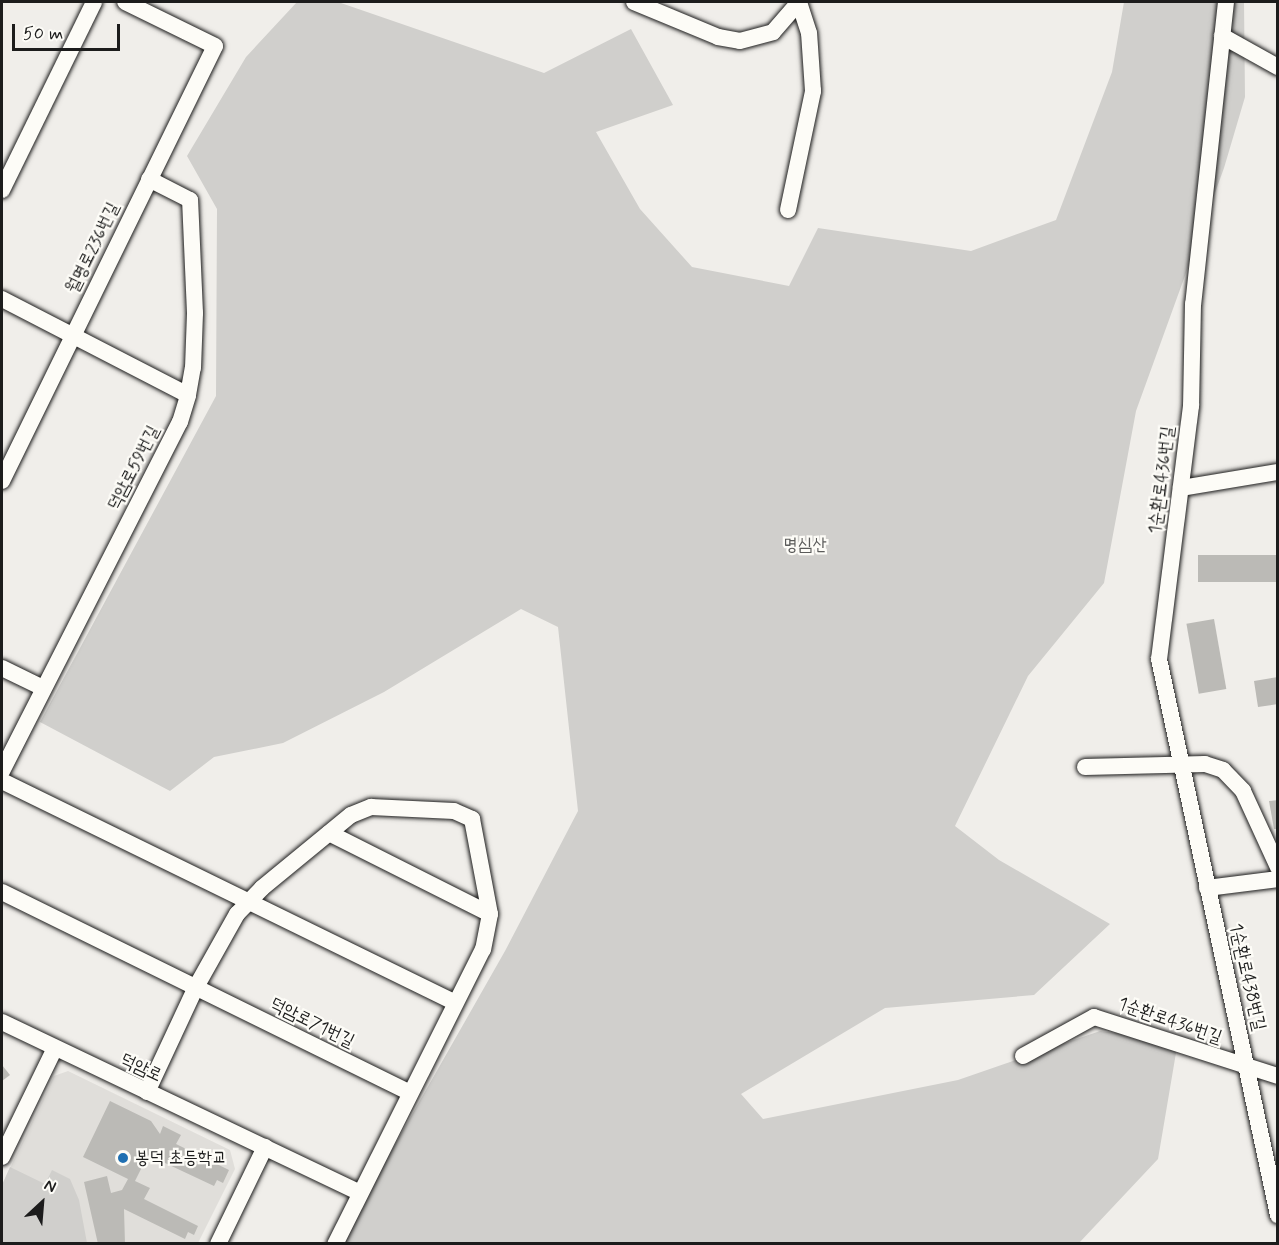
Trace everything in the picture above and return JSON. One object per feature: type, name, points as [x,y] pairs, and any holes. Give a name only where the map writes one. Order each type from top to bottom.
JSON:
[{"type":"street","points":[[2,190],[94,2]]},
{"type":"street","name":"월명로236번길","points":[[2,481],[215,46],[125,2]]},
{"type":"street","points":[[634,2],[718,37],[740,41],[773,32],[799,2]]},
{"type":"street","points":[[788,210],[813,91],[809,33],[799,2]]},
{"type":"street","name":"1순환로436번길","points":[[1207,888],[1159,658],[1191,406],[1193,304],[1226,2]]},
{"type":"street","points":[[1222,36],[1278,67]]},
{"type":"street","name":"덕암로59번길","points":[[2,771],[180,422],[188,395],[193,368],[195,312],[190,200],[149,179]]},
{"type":"street","points":[[2,299],[188,395]]},
{"type":"street","points":[[1181,488],[1278,472]]},
{"type":"street","points":[[2,668],[44,688]]},
{"type":"street","points":[[1085,767],[1205,764],[1235,780],[1278,867]]},
{"type":"street","points":[[2,781],[456,1003]]},
{"type":"street","points":[[147,1092],[196,987],[247,901],[351,815],[371,807],[463,813],[476,827],[490,914],[483,949],[335,1244]]},
{"type":"street","points":[[329,833],[490,914]]},
{"type":"street","points":[[1207,888],[1278,879]]},
{"type":"street","name":"1순환로438번길","points":[[1207,888],[1248,1068],[1278,1215]]},
{"type":"street","name":"덕암로71번길","points":[[2,892],[410,1093]]},
{"type":"street","name":"1순환로436번길","points":[[1023,1056],[1094,1017],[1278,1076]]},
{"type":"street","name":"덕암로","points":[[2,1022],[360,1193]]},
{"type":"street","points":[[2,1157],[55,1048]]},
{"type":"street","points":[[218,1244],[265,1147]]},
{"type":"shaded area","name":"봉덕 초등학교","points":[[68,1071],[230,1150],[235,1169],[198,1243],[2,1243],[2,1185],[54,1076]]},
{"type":"green space","name":"명심산","points":[[297,2],[338,2],[544,73],[631,29],[673,105],[596,132],[640,209],[692,267],[789,286],[818,228],[971,251],[1056,220],[1112,72],[1124,2],[1244,2],[1245,97],[1224,168],[1136,411],[1104,583],[1028,676],[955,826],[999,860],[1110,924],[1034,995],[885,1008],[741,1094],[763,1119],[958,1080],[1100,1031],[1178,1041],[1158,1159],[1079,1243],[339,1243],[505,951],[578,811],[558,627],[521,609],[384,692],[283,743],[214,757],[170,791],[40,722],[216,396],[217,209],[187,156],[246,57]]},
{"type":"green space","points":[[10,1167],[45,1184],[52,1170],[70,1179],[79,1200],[87,1243],[2,1243],[2,1185]]},
{"type":"building","points":[[1198,555],[1278,555],[1278,582],[1198,582]]},
{"type":"building","points":[[1214,619],[1226,689],[1199,694],[1186,624]]},
{"type":"building","points":[[1278,677],[1278,704],[1258,707],[1254,681]]},
{"type":"building","points":[[1278,800],[1278,829],[1274,829],[1269,801]]},
{"type":"building","points":[[2,1065],[10,1075],[2,1081]]},
{"type":"building","points":[[110,1101],[151,1121],[160,1134],[163,1126],[181,1135],[176,1144],[229,1170],[223,1183],[217,1180],[214,1186],[148,1155],[135,1181],[150,1188],[144,1199],[198,1226],[194,1235],[188,1232],[185,1239],[124,1209],[125,1244],[98,1244],[84,1182],[107,1176],[111,1193],[122,1190],[128,1179],[83,1157]]},
{"type":"place","name":"봉덕 초등학교","points":[[123,1158]]}]
